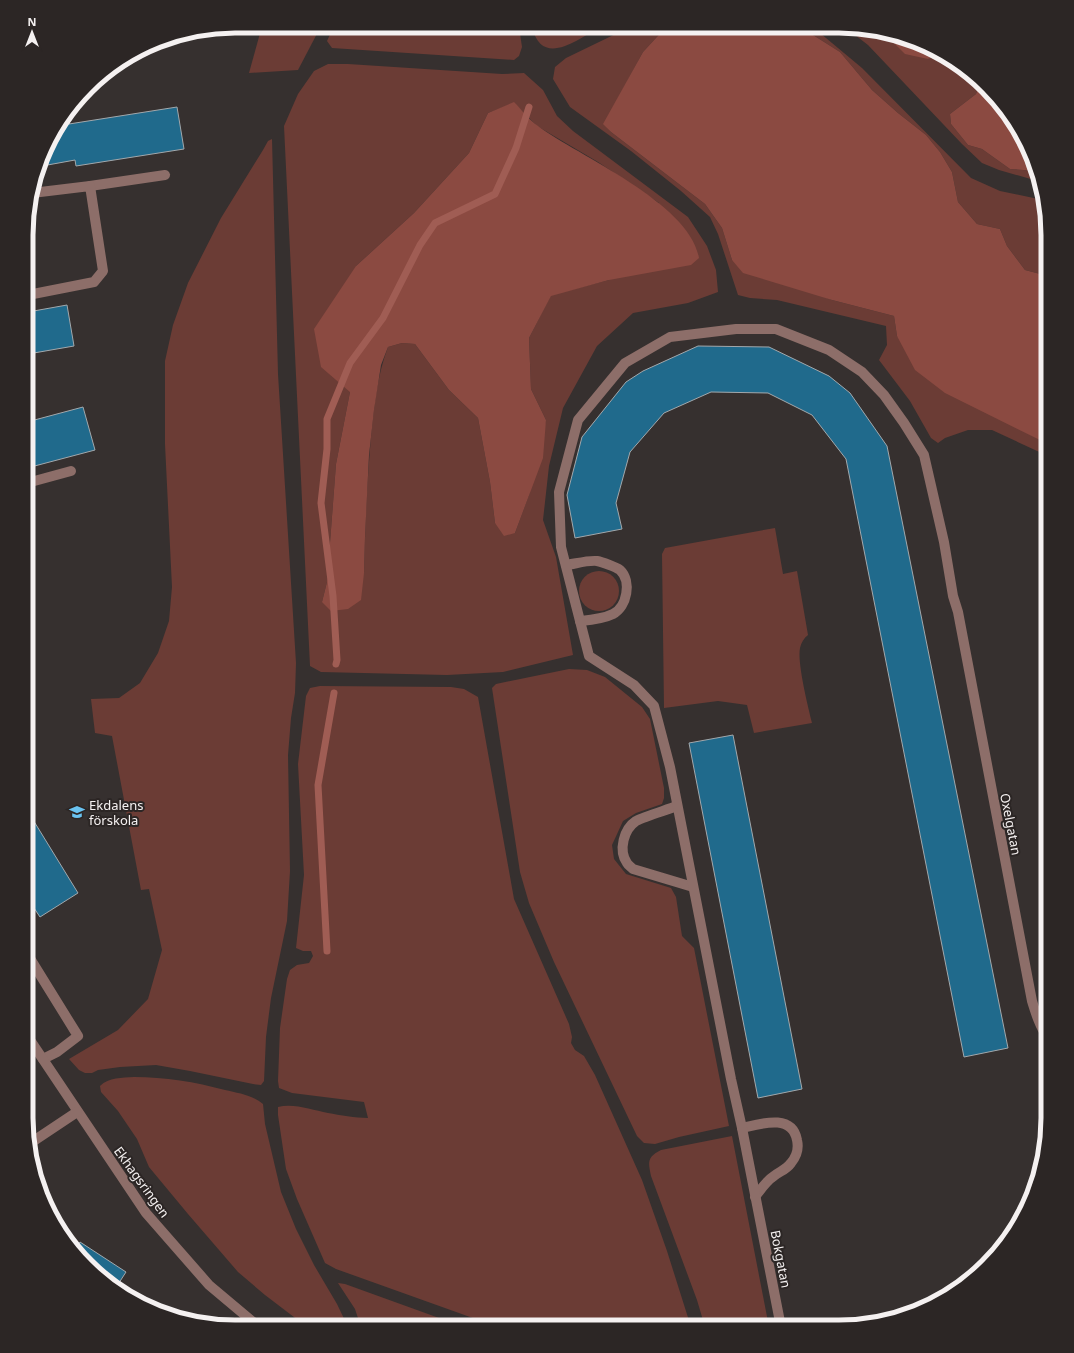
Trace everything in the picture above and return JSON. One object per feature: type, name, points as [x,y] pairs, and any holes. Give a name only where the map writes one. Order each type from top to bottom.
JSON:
[{"type":"street","points":[[37,193],[165,175]]},
{"type":"street","points":[[33,294],[94,282],[103,271],[90,186]]},
{"type":"street","name":"Oxelgatan","points":[[566,565],[561,547],[559,492],[578,420],[625,363],[670,337],[736,329],[776,329],[829,350],[862,372],[884,395],[924,455],[944,542],[953,596],[958,612],[1032,1001],[1041,1026]]},
{"type":"street","points":[[33,481],[71,471]]},
{"type":"street","points":[[596,561],[620,570],[627,583],[627,596],[621,607],[614,613],[599,619],[580,621],[566,565],[596,561]]},
{"type":"street","name":"Bokgatan","points":[[580,621],[588,656],[634,685],[654,706],[670,767],[730,1079],[742,1128],[780,1320]]},
{"type":"street","points":[[677,806],[637,820],[630,826],[623,845],[623,854],[626,862],[633,869],[693,887]]},
{"type":"street","points":[[33,963],[78,1036],[57,1052],[42,1059]]},
{"type":"street","name":"Ekhagsringen","points":[[33,1045],[146,1213],[209,1284],[252,1320]]},
{"type":"street","points":[[34,1140],[77,1112]]},
{"type":"street","points":[[742,1128],[768,1123],[781,1123],[792,1128],[796,1134],[798,1144],[798,1153],[792,1163],[785,1170],[774,1175],[764,1184],[755,1197]]},
{"type":"shaded area","points":[[260,33],[317,33],[298,70],[249,73]]},
{"type":"shaded area","points":[[331,33],[520,33],[522,47],[519,56],[514,60],[332,48],[327,41]]},
{"type":"shaded area","points":[[534,33],[590,33],[571,44],[561,47],[552,48],[544,46],[537,39]]},
{"type":"shaded area","points":[[618,33],[660,33],[643,52],[604,124],[611,132],[705,204],[722,228],[732,260],[832,300],[894,316],[897,336],[1020,429],[1041,440],[1041,453],[992,430],[968,430],[945,438],[938,443],[931,438],[910,401],[879,360],[887,345],[886,326],[777,300],[750,298],[738,295],[718,234],[710,217],[681,191],[631,151],[570,107],[553,79],[555,67],[566,58]]},
{"type":"shaded area","points":[[660,33],[810,33],[840,52],[872,90],[926,135],[940,152],[952,172],[958,202],[977,224],[1000,229],[1007,246],[1025,270],[1041,274],[1041,441],[945,393],[915,370],[897,336],[894,316],[832,300],[743,273],[732,260],[722,228],[705,204],[611,132],[603,124],[643,52]]},
{"type":"shaded area","points":[[810,33],[820,33],[862,68],[971,178],[1000,191],[1038,199],[1041,221],[1041,274],[1025,270],[1007,246],[1000,229],[977,224],[958,202],[952,172],[940,152],[926,135],[872,90],[840,52]]},
{"type":"shaded area","points":[[852,33],[892,40],[928,59],[934,57],[972,83],[978,88],[976,94],[950,114],[951,124],[968,145],[982,149],[1010,169],[1030,170],[1033,180],[999,170],[982,163],[868,45]]},
{"type":"shaded area","points":[[891,40],[917,48],[934,57],[928,59],[905,54]]},
{"type":"shaded area","points":[[328,64],[348,64],[502,74],[524,73],[543,90],[557,116],[573,131],[688,217],[707,246],[716,270],[718,292],[688,303],[633,313],[597,346],[563,408],[549,466],[543,520],[556,557],[573,655],[503,672],[447,675],[321,672],[310,666],[284,126],[298,94],[314,71]],"holes":[[[514,103],[537,126],[598,162],[659,203],[609,280],[551,295],[529,338],[531,389],[546,420],[529,495],[515,533],[495,523],[490,482],[478,418],[449,390],[415,344],[402,343],[388,347],[379,380],[372,426],[367,488],[364,573],[322,602],[327,582],[336,464],[350,392],[356,266],[414,213],[469,153],[488,113]]]},
{"type":"shaded area","points":[[978,88],[991,102],[1007,123],[1026,157],[1030,170],[1010,169],[982,149],[968,145],[951,124],[950,114],[976,94]]},
{"type":"shaded area","points":[[514,102],[535,124],[631,183],[655,200],[676,219],[691,238],[699,258],[691,265],[609,280],[551,296],[529,338],[531,389],[546,420],[543,458],[515,533],[504,536],[495,523],[490,482],[478,418],[449,390],[415,344],[402,343],[388,347],[381,365],[369,455],[364,573],[361,600],[348,609],[331,611],[322,602],[327,582],[336,464],[350,392],[321,367],[314,329],[356,266],[414,213],[469,153],[488,113]]},
{"type":"shaded area","points":[[272,139],[278,374],[296,663],[295,693],[288,755],[290,871],[287,921],[271,998],[266,1037],[264,1081],[261,1085],[253,1084],[156,1065],[120,1067],[85,1073],[79,1070],[69,1059],[118,1030],[148,999],[162,950],[149,889],[141,890],[112,736],[95,733],[91,699],[119,698],[140,683],[158,653],[169,621],[172,587],[165,444],[165,361],[173,325],[188,283],[221,218],[268,141]]},
{"type":"shaded area","points":[[775,528],[783,574],[797,571],[808,635],[800,646],[799,655],[803,685],[812,723],[754,733],[747,705],[718,701],[664,708],[662,554],[665,548]]},
{"type":"shaded area","points":[[603,571],[610,574],[616,580],[619,591],[618,599],[610,608],[603,611],[595,611],[588,608],[580,599],[579,587],[582,580],[591,572]]},
{"type":"shaded area","points":[[569,669],[587,670],[605,677],[642,707],[650,719],[664,788],[664,798],[662,804],[636,813],[623,821],[612,845],[614,859],[626,874],[671,888],[676,897],[682,936],[694,948],[729,1126],[655,1144],[644,1143],[637,1136],[554,962],[529,903],[520,872],[492,688],[496,684]]},
{"type":"shaded area","points":[[320,686],[451,687],[464,689],[478,697],[514,899],[569,1024],[572,1037],[571,1043],[575,1050],[584,1056],[595,1075],[642,1180],[667,1251],[689,1320],[478,1320],[336,1269],[325,1263],[297,1199],[286,1169],[278,1107],[303,1107],[328,1113],[358,1118],[368,1118],[364,1102],[292,1093],[279,1088],[278,1081],[280,1028],[287,979],[290,970],[297,965],[309,963],[313,956],[311,951],[303,951],[296,948],[304,875],[298,764],[306,696],[310,688]]},
{"type":"shaded area","points":[[146,1077],[180,1080],[245,1095],[254,1098],[263,1104],[265,1124],[281,1192],[296,1229],[345,1320],[298,1320],[238,1272],[149,1167],[137,1139],[118,1111],[101,1092],[100,1086],[107,1081],[116,1078]]},
{"type":"shaded area","points":[[732,1136],[768,1320],[703,1320],[697,1300],[651,1176],[650,1160],[653,1155],[661,1150]]},
{"type":"shaded area","points":[[338,1283],[345,1284],[445,1320],[359,1320],[355,1309]]},
{"type":"building","points":[[177,107],[184,149],[76,166],[75,160],[45,165],[54,145],[69,121],[69,124]]},
{"type":"building","points":[[67,305],[74,346],[33,353],[33,311]]},
{"type":"building","points":[[698,346],[769,347],[829,376],[850,393],[887,446],[1008,1048],[964,1057],[846,459],[812,415],[768,393],[711,392],[664,413],[630,452],[616,503],[622,529],[575,538],[567,495],[582,437],[626,382],[643,371]]},
{"type":"building","points":[[83,407],[95,450],[33,466],[33,420]]},
{"type":"building","points":[[733,735],[802,1089],[758,1098],[689,743]]},
{"type":"building","points":[[33,820],[78,893],[40,917],[33,906]]},
{"type":"building","points":[[80,1242],[126,1272],[119,1283],[92,1261],[78,1245]]},
{"type":"waterway","points":[[336,664],[333,596],[321,503],[327,449],[327,419],[350,363],[383,318],[420,245],[435,223],[495,194],[516,148],[529,107]]},
{"type":"waterway","points":[[327,951],[318,785],[334,693]]},
{"type":"place","name":"Ekdalens förskola","points":[[77,812]]}]
